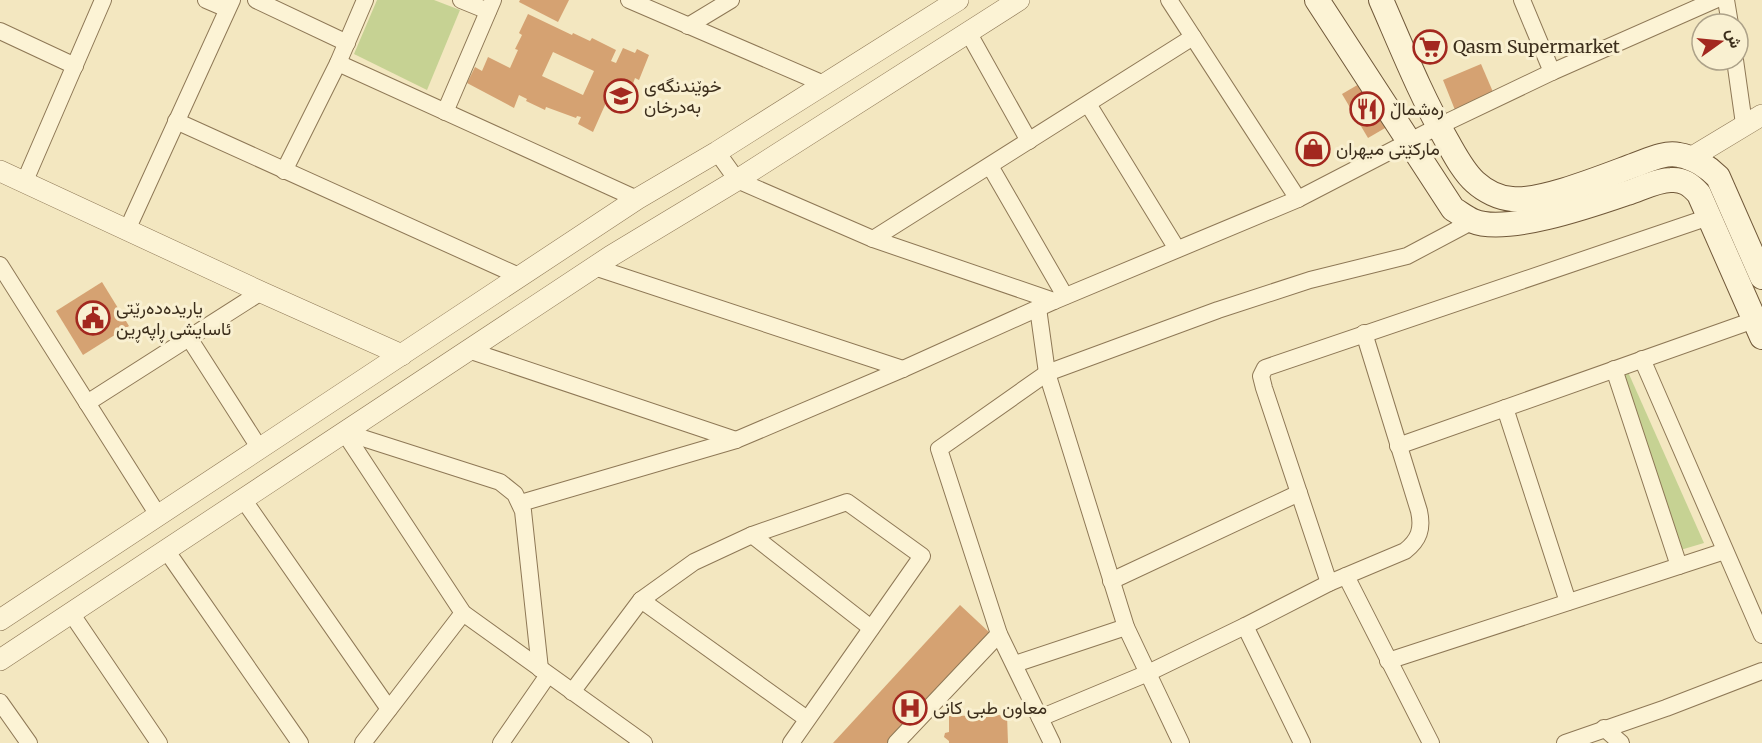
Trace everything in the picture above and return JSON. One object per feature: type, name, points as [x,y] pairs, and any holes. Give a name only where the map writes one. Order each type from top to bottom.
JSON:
[{"type":"main road","points":[[1317,0],[1453,209],[1473,221],[1499,225],[1590,206],[1665,180],[1688,184],[1699,194],[1758,329]]},
{"type":"main road","points":[[1381,0],[1419,89],[1455,156],[1474,181],[1486,190],[1511,200],[1532,198],[1665,155],[1680,154],[1708,166],[1718,177],[1762,277]]},
{"type":"main road","points":[[1688,184],[1689,159]]},
{"type":"street","points":[[24,183],[103,0]]},
{"type":"street","points":[[127,230],[230,5],[206,0]]},
{"type":"street","points":[[256,0],[346,43]]},
{"type":"street","points":[[284,171],[338,63],[365,0]]},
{"type":"street","points":[[445,112],[490,5],[461,0]]},
{"type":"street","points":[[629,0],[824,84]]},
{"type":"street","points":[[688,26],[731,0]]},
{"type":"street","points":[[0,620],[637,199],[717,152],[958,0]]},
{"type":"street","points":[[0,660],[594,267],[737,180],[1019,0]]},
{"type":"street","points":[[1169,0],[1298,199]]},
{"type":"street","points":[[1522,0],[1552,72]]},
{"type":"street","points":[[521,503],[736,440],[1053,302],[1298,199],[1439,126],[1552,72],[1715,0]]},
{"type":"street","points":[[0,31],[75,66]]},
{"type":"street","points":[[968,32],[1029,141]]},
{"type":"street","points":[[873,239],[1193,37]]},
{"type":"street","points":[[338,63],[637,199]]},
{"type":"street","points":[[1689,159],[1753,120],[1739,72]]},
{"type":"street","points":[[1088,104],[1177,249]]},
{"type":"street","points":[[176,121],[520,277]]},
{"type":"street","points":[[717,152],[737,180],[873,239],[1053,302]]},
{"type":"street","points":[[990,166],[1053,302],[1047,374],[1126,627],[1181,743]]},
{"type":"street","points":[[0,171],[402,355]]},
{"type":"street","points":[[1329,583],[1264,388],[1262,373],[1269,365],[1709,217]]},
{"type":"street","points":[[1052,743],[999,634],[939,449],[1047,374],[1310,280],[1407,256],[1473,221]]},
{"type":"street","points":[[0,265],[158,516]]},
{"type":"street","points":[[594,267],[903,369]]},
{"type":"street","points":[[87,403],[261,292]]},
{"type":"street","points":[[1398,446],[1642,359],[1758,329]]},
{"type":"street","points":[[1040,718],[1148,673],[1329,583],[1405,551],[1414,544],[1420,534],[1422,523],[1364,333]]},
{"type":"street","points":[[189,338],[260,449]]},
{"type":"street","points":[[468,350],[736,440]]},
{"type":"street","points":[[1642,359],[1762,635]]},
{"type":"street","points":[[1614,369],[1679,566]]},
{"type":"street","points":[[1505,408],[1568,602]]},
{"type":"street","points":[[344,432],[500,482],[508,487],[521,503],[544,672],[501,743]]},
{"type":"street","points":[[344,432],[463,613],[572,692],[620,736],[644,743]]},
{"type":"street","points":[[200,488],[219,515]]},
{"type":"street","points":[[1111,581],[1299,493]]},
{"type":"street","points":[[243,499],[389,709]]},
{"type":"street","points":[[572,692],[641,600],[694,562],[752,535],[847,502],[922,556],[791,743]]},
{"type":"street","points":[[752,535],[871,628]]},
{"type":"street","points":[[166,550],[300,743]]},
{"type":"street","points":[[1388,662],[1725,551]]},
{"type":"street","points":[[1346,576],[1431,743]]},
{"type":"street","points":[[641,600],[807,719]]},
{"type":"street","points":[[71,613],[159,743]]},
{"type":"street","points":[[363,743],[463,613]]},
{"type":"street","points":[[1245,626],[1302,743]]},
{"type":"street","points":[[1015,664],[1126,627]]},
{"type":"street","points":[[896,743],[999,634]]},
{"type":"street","points":[[1565,743],[1762,671]]},
{"type":"street","points":[[0,702],[29,743]]},
{"type":"street","points":[[1604,728],[1621,743]]},
{"type":"green space","points":[[377,0],[434,0],[460,10],[427,90],[354,54]]},
{"type":"green space","points":[[1628,372],[1704,543],[1677,551],[1619,375]]},
{"type":"building","points":[[520,0],[569,0],[558,22],[519,2]]},
{"type":"building","points":[[528,14],[572,35],[573,33],[590,41],[592,38],[616,50],[611,61],[616,63],[623,48],[635,53],[637,49],[649,55],[639,80],[635,78],[629,95],[613,87],[593,132],[578,124],[581,117],[576,118],[546,107],[545,110],[519,95],[514,108],[467,83],[475,67],[482,71],[488,57],[510,68],[522,35],[519,33]],"holes":[[[553,52],[594,71],[583,95],[542,76]]]},
{"type":"building","points":[[1481,64],[1493,92],[1455,110],[1443,80]]},
{"type":"building","name":"رەشماڵ","points":[[1366,80],[1392,124],[1368,138],[1342,94]]},
{"type":"building","name":"یاریدەدەرێتی ئاسایشی ڕاپەڕین","points":[[102,282],[129,326],[83,355],[56,311]]},
{"type":"building","points":[[960,605],[990,633],[889,743],[833,743]]},
{"type":"building","points":[[1007,715],[1008,743],[949,743],[944,737],[945,733],[949,732],[949,716]]},
{"type":"place","name":"Qasm Supermarket","points":[[1430,47]]},
{"type":"place","name":"خوێندنگەی بەدرخان","points":[[621,96]]},
{"type":"place","name":"رەشماڵ","points":[[1367,109]]},
{"type":"place","name":"مارکێتی میهران","points":[[1313,149]]},
{"type":"place","name":"یاریدەدەرێتی ئاسایشی ڕاپەڕین","points":[[93,318]]},
{"type":"place","name":"معاون طبی کانی","points":[[910,708]]}]
